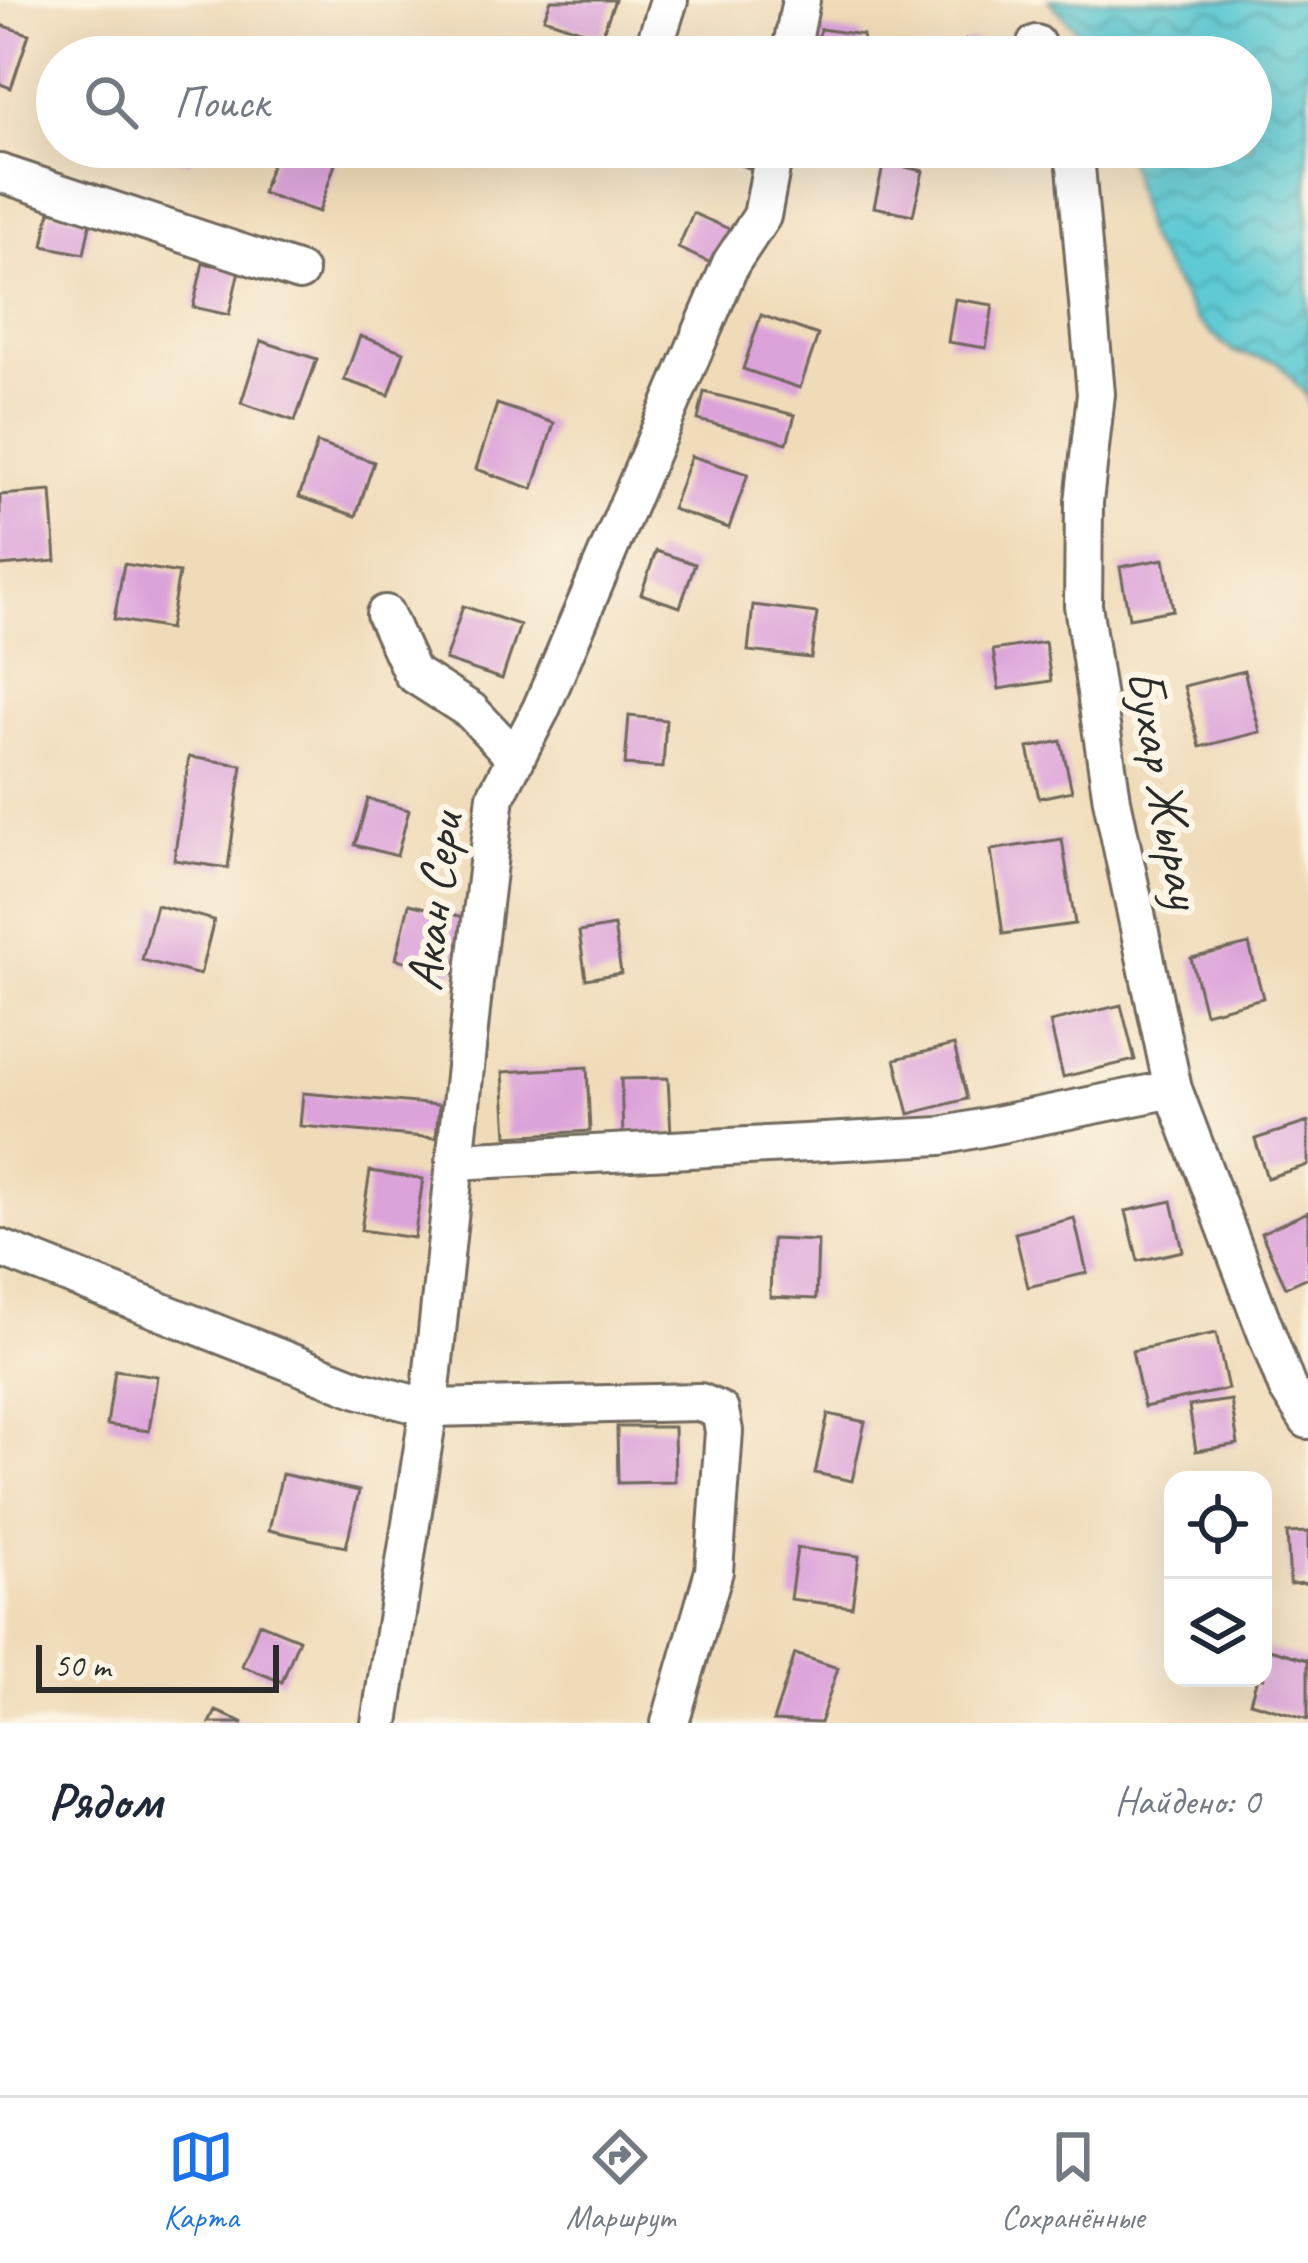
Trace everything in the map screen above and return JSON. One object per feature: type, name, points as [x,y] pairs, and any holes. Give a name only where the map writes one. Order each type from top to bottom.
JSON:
[{"type":"street","points":[[658,36],[669,0]]},
{"type":"street","points":[[794,36],[800,0]]},
{"type":"street","name":"Акан Сери","points":[[380,1723],[428,1408],[496,796],[541,710],[731,263],[763,216],[771,168]]},
{"type":"street","name":"Бухар Жырау","points":[[1076,168],[1096,394],[1084,502],[1083,605],[1112,800],[1173,1089],[1287,1387],[1308,1420]]},
{"type":"street","points":[[0,173],[299,272]]},
{"type":"street","points":[[385,614],[412,673],[471,712],[515,760]]},
{"type":"street","points":[[456,1161],[941,1136],[1173,1089]]},
{"type":"street","points":[[0,1248],[358,1389],[428,1408],[700,1402],[720,1411],[724,1431],[714,1571],[670,1723]]},
{"type":"water","points":[[1049,0],[1308,0],[1308,406],[1307,396],[1278,362],[1233,352],[1197,320],[1147,238],[1130,168],[1272,168],[1272,36],[1079,36]]},
{"type":"building","points":[[551,0],[615,0],[601,36],[544,18]]},
{"type":"building","points":[[0,25],[29,34],[11,88],[0,84]]},
{"type":"building","points":[[820,29],[863,35],[863,36],[819,36]]},
{"type":"building","points":[[270,168],[334,168],[319,212],[262,193]]},
{"type":"building","points":[[883,168],[923,171],[913,215],[874,207]]},
{"type":"building","points":[[50,211],[91,219],[84,254],[43,246]]},
{"type":"building","points":[[693,213],[738,233],[722,268],[678,248]]},
{"type":"building","points":[[203,263],[239,270],[229,315],[193,307]]},
{"type":"building","points":[[955,299],[993,305],[986,348],[948,342]]},
{"type":"building","points":[[761,315],[818,335],[800,388],[743,369]]},
{"type":"building","points":[[360,336],[404,352],[389,395],[344,380]]},
{"type":"building","points":[[261,341],[317,359],[295,421],[241,403]]},
{"type":"building","points":[[704,392],[795,415],[787,443],[698,420]]},
{"type":"building","points":[[497,404],[554,423],[533,489],[476,469]]},
{"type":"building","points":[[317,443],[374,462],[356,516],[299,497]]},
{"type":"building","points":[[691,456],[748,474],[729,528],[672,509]]},
{"type":"building","points":[[51,491],[56,561],[0,566],[0,495]]},
{"type":"building","points":[[656,551],[695,564],[680,607],[641,594]]},
{"type":"building","points":[[1164,559],[1173,610],[1129,618],[1120,567]]},
{"type":"building","points":[[124,564],[179,573],[169,629],[114,619]]},
{"type":"building","points":[[753,605],[817,613],[811,658],[748,651]]},
{"type":"building","points":[[463,606],[520,625],[502,679],[445,660]]},
{"type":"building","points":[[1045,642],[1051,681],[999,689],[993,650]]},
{"type":"building","points":[[1244,671],[1260,732],[1200,747],[1184,686]]},
{"type":"building","points":[[629,716],[666,720],[663,768],[625,765]]},
{"type":"building","points":[[1061,741],[1072,791],[1039,798],[1028,748]]},
{"type":"building","points":[[189,757],[242,765],[228,868],[174,860]]},
{"type":"building","points":[[368,799],[409,810],[397,856],[355,845]]},
{"type":"building","points":[[1062,839],[1075,924],[1003,934],[991,850]]},
{"type":"building","points":[[409,904],[468,918],[455,973],[396,959]]},
{"type":"building","points":[[156,905],[214,920],[200,975],[142,960]]},
{"type":"building","points":[[614,926],[621,973],[586,979],[579,932]]},
{"type":"building","points":[[1249,944],[1263,998],[1205,1013],[1191,958]]},
{"type":"building","points":[[1121,1005],[1135,1060],[1063,1077],[1050,1022]]},
{"type":"building","points":[[954,1045],[967,1099],[909,1114],[895,1059]]},
{"type":"building","points":[[587,1067],[590,1131],[507,1136],[503,1072]]},
{"type":"building","points":[[668,1078],[671,1134],[623,1135],[621,1079]]},
{"type":"building","points":[[303,1093],[439,1105],[436,1138],[300,1126]]},
{"type":"building","points":[[1308,1122],[1308,1165],[1267,1178],[1255,1139]]},
{"type":"building","points":[[370,1171],[423,1179],[414,1238],[361,1230]]},
{"type":"building","points":[[1172,1201],[1183,1251],[1138,1261],[1126,1211]]},
{"type":"building","points":[[1308,1212],[1308,1277],[1286,1287],[1261,1233]]},
{"type":"building","points":[[1074,1218],[1087,1273],[1028,1287],[1015,1233]]},
{"type":"building","points":[[772,1239],[818,1241],[816,1299],[770,1297]]},
{"type":"building","points":[[1216,1333],[1228,1389],[1144,1407],[1132,1351]]},
{"type":"building","points":[[115,1370],[157,1376],[149,1431],[107,1425]]},
{"type":"building","points":[[1231,1400],[1238,1444],[1196,1451],[1189,1406]]},
{"type":"building","points":[[828,1414],[865,1422],[852,1481],[815,1473]]},
{"type":"building","points":[[617,1427],[674,1427],[675,1482],[618,1483]]},
{"type":"building","points":[[282,1474],[359,1491],[346,1547],[269,1530]]},
{"type":"building","points":[[1308,1532],[1308,1583],[1290,1584],[1287,1533]]},
{"type":"building","points":[[797,1548],[859,1556],[852,1607],[790,1599]]},
{"type":"building","points":[[259,1623],[299,1639],[282,1682],[242,1666]]},
{"type":"building","points":[[1272,1650],[1308,1660],[1308,1719],[1250,1702],[1254,1687],[1272,1687]]},
{"type":"building","points":[[795,1654],[838,1668],[820,1723],[773,1721]]},
{"type":"building","points":[[216,1711],[244,1723],[210,1723]]}]
